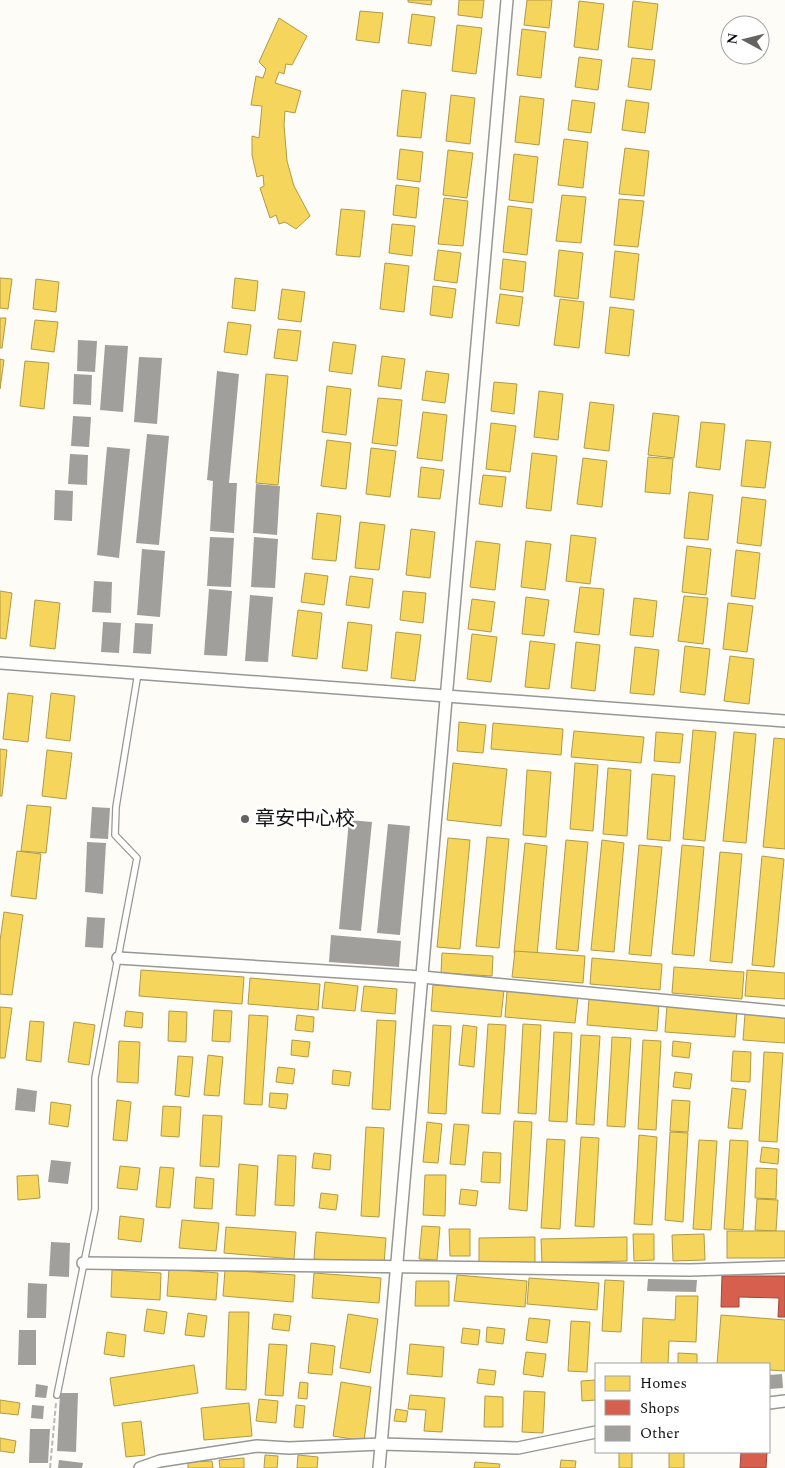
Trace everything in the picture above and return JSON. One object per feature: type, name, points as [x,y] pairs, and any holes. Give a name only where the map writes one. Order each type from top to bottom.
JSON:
[{"type":"street","points":[[379,1468],[507,0]]},
{"type":"street","points":[[0,663],[785,721]]},
{"type":"street","points":[[118,958],[422,977],[785,1012]]},
{"type":"street","points":[[83,1263],[690,1270],[785,1267]]},
{"type":"street","points":[[770,1403],[785,1401]]},
{"type":"street","points":[[140,1468],[160,1461],[257,1446],[290,1448],[381,1444],[518,1448],[595,1432]]},
{"type":"lane","points":[[57,1395],[94,1209],[96,1078],[137,858],[115,835],[116,807],[138,673]]},
{"type":"path","points":[[50,1468],[57,1395]]},
{"type":"building: Homes","points":[[408,0],[432,0],[431,5],[408,2]]},
{"type":"building: Homes","points":[[459,0],[484,0],[482,18],[458,15]]},
{"type":"building: Homes","points":[[527,0],[552,0],[549,28],[524,25]]},
{"type":"building: Homes","points":[[579,1],[604,4],[598,50],[574,47]]},
{"type":"building: Homes","points":[[633,1],[658,4],[652,50],[628,47]]},
{"type":"building: Homes","points":[[360,11],[383,13],[379,43],[356,40]]},
{"type":"building: Homes","points":[[412,14],[435,17],[431,46],[408,43]]},
{"type":"building: Homes","points":[[279,18],[307,36],[292,65],[286,64],[284,74],[279,72],[275,83],[301,91],[295,113],[285,111],[284,125],[287,161],[294,186],[310,216],[296,229],[285,222],[279,224],[276,215],[270,218],[260,188],[264,186],[263,175],[257,177],[252,155],[252,136],[259,138],[262,106],[251,105],[256,76],[263,78],[266,69],[259,62]]},
{"type":"building: Homes","points":[[457,25],[482,28],[476,74],[452,71]]},
{"type":"building: Homes","points":[[522,29],[546,32],[541,78],[517,75]]},
{"type":"building: Homes","points":[[579,57],[602,60],[598,90],[575,87]]},
{"type":"building: Homes","points":[[632,58],[655,60],[651,90],[628,87]]},
{"type":"building: Homes","points":[[402,90],[426,93],[421,138],[397,136]]},
{"type":"building: Homes","points":[[451,95],[475,98],[470,144],[446,141]]},
{"type":"building: Homes","points":[[520,96],[544,99],[539,145],[515,142]]},
{"type":"building: Homes","points":[[572,100],[595,103],[591,133],[568,130]]},
{"type":"building: Homes","points":[[626,100],[649,103],[645,133],[622,130]]},
{"type":"building: Homes","points":[[564,139],[588,142],[583,188],[558,185]]},
{"type":"building: Homes","points":[[625,148],[649,151],[644,196],[619,194]]},
{"type":"building: Homes","points":[[400,149],[423,152],[420,182],[397,179]]},
{"type":"building: Homes","points":[[448,150],[473,153],[467,198],[443,195]]},
{"type":"building: Homes","points":[[514,154],[538,157],[533,203],[509,200]]},
{"type":"building: Homes","points":[[396,185],[419,188],[416,218],[393,215]]},
{"type":"building: Homes","points":[[562,195],[586,197],[581,243],[556,241]]},
{"type":"building: Homes","points":[[444,198],[468,201],[463,246],[438,244]]},
{"type":"building: Homes","points":[[619,199],[644,201],[638,247],[614,245]]},
{"type":"building: Homes","points":[[508,206],[532,209],[527,255],[503,252]]},
{"type":"building: Homes","points":[[341,209],[365,211],[360,257],[336,255]]},
{"type":"building: Homes","points":[[392,224],[415,226],[412,256],[389,253]]},
{"type":"building: Homes","points":[[438,250],[461,253],[457,283],[434,280]]},
{"type":"building: Homes","points":[[559,250],[583,253],[578,299],[554,296]]},
{"type":"building: Homes","points":[[615,251],[639,254],[634,300],[610,297]]},
{"type":"building: Homes","points":[[503,259],[526,262],[523,292],[500,289]]},
{"type":"building: Homes","points":[[385,263],[409,266],[404,312],[380,309]]},
{"type":"building: Homes","points":[[0,278],[12,279],[8,309],[0,308]]},
{"type":"building: Homes","points":[[235,278],[258,281],[255,311],[232,308]]},
{"type":"building: Homes","points":[[36,279],[59,282],[56,312],[33,309]]},
{"type":"building: Homes","points":[[433,286],[456,289],[452,318],[430,315]]},
{"type":"building: Homes","points":[[282,289],[305,292],[301,322],[278,319]]},
{"type":"building: Homes","points":[[500,294],[523,297],[519,326],[496,323]]},
{"type":"building: Homes","points":[[560,299],[584,302],[579,348],[554,345]]},
{"type":"building: Homes","points":[[610,307],[634,310],[629,356],[605,353]]},
{"type":"building: Homes","points":[[0,318],[6,318],[2,348],[0,348]]},
{"type":"building: Homes","points":[[35,320],[58,322],[54,352],[31,349]]},
{"type":"building: Homes","points":[[228,322],[251,325],[247,355],[224,352]]},
{"type":"building: Homes","points":[[278,329],[301,331],[297,361],[274,358]]},
{"type":"building: Homes","points":[[333,342],[356,345],[352,374],[329,371]]},
{"type":"building: Homes","points":[[382,356],[405,359],[401,389],[378,386]]},
{"type":"building: Homes","points":[[0,359],[4,360],[0,389]]},
{"type":"building: Homes","points":[[25,361],[49,363],[44,409],[20,406]]},
{"type":"building: Homes","points":[[426,371],[449,374],[445,403],[422,400]]},
{"type":"building: Homes","points":[[266,374],[288,376],[278,485],[256,483]]},
{"type":"building: Homes","points":[[494,382],[517,384],[514,414],[491,411]]},
{"type":"building: Homes","points":[[327,386],[351,389],[346,435],[322,432]]},
{"type":"building: Homes","points":[[539,391],[563,394],[558,440],[534,437]]},
{"type":"building: Homes","points":[[378,398],[402,400],[397,446],[372,443]]},
{"type":"building: Homes","points":[[590,402],[614,405],[609,451],[584,448]]},
{"type":"building: Homes","points":[[423,412],[447,415],[442,461],[417,458]]},
{"type":"building: Homes","points":[[653,413],[679,416],[674,458],[648,455]]},
{"type":"building: Homes","points":[[701,422],[725,424],[720,470],[696,467]]},
{"type":"building: Homes","points":[[491,423],[516,426],[510,472],[486,469]]},
{"type":"building: Homes","points":[[327,440],[351,443],[346,489],[321,486]]},
{"type":"building: Homes","points":[[746,440],[771,442],[765,488],[741,486]]},
{"type":"building: Homes","points":[[371,448],[396,451],[390,497],[366,494]]},
{"type":"building: Homes","points":[[532,453],[557,456],[551,511],[526,508]]},
{"type":"building: Homes","points":[[648,457],[673,459],[670,494],[645,492]]},
{"type":"building: Homes","points":[[583,458],[607,461],[602,507],[577,504]]},
{"type":"building: Homes","points":[[421,467],[444,470],[440,499],[418,497]]},
{"type":"building: Homes","points":[[483,475],[506,477],[502,507],[479,504]]},
{"type":"building: Homes","points":[[689,492],[713,495],[708,540],[684,538]]},
{"type":"building: Homes","points":[[742,497],[766,500],[761,546],[737,543]]},
{"type":"building: Homes","points":[[317,513],[341,516],[336,561],[312,559]]},
{"type":"building: Homes","points":[[360,522],[385,525],[379,570],[355,568]]},
{"type":"building: Homes","points":[[411,529],[435,532],[430,578],[406,575]]},
{"type":"building: Homes","points":[[571,535],[596,538],[590,584],[566,581]]},
{"type":"building: Homes","points":[[476,541],[500,544],[495,590],[470,587]]},
{"type":"building: Homes","points":[[526,541],[551,544],[545,590],[521,587]]},
{"type":"building: Homes","points":[[687,546],[711,549],[706,595],[682,592]]},
{"type":"building: Homes","points":[[736,550],[760,553],[755,599],[731,596]]},
{"type":"building: Homes","points":[[305,573],[328,576],[324,605],[301,602]]},
{"type":"building: Homes","points":[[350,576],[373,579],[369,608],[346,605]]},
{"type":"building: Homes","points":[[580,587],[604,589],[599,635],[574,632]]},
{"type":"building: Homes","points":[[0,591],[12,593],[6,639],[0,638]]},
{"type":"building: Homes","points":[[403,591],[426,593],[423,623],[400,620]]},
{"type":"building: Homes","points":[[684,596],[708,598],[703,644],[678,641]]},
{"type":"building: Homes","points":[[526,597],[549,600],[544,636],[522,634]]},
{"type":"building: Homes","points":[[634,598],[657,601],[653,637],[630,635]]},
{"type":"building: Homes","points":[[472,599],[495,602],[491,632],[468,629]]},
{"type":"building: Homes","points":[[35,600],[60,603],[55,649],[30,646]]},
{"type":"building: Homes","points":[[728,603],[753,606],[747,652],[723,649]]},
{"type":"building: Homes","points":[[298,610],[322,613],[317,659],[292,656]]},
{"type":"building: Homes","points":[[348,622],[372,625],[367,671],[342,668]]},
{"type":"building: Homes","points":[[396,632],[421,635],[415,681],[391,678]]},
{"type":"building: Homes","points":[[472,634],[497,637],[491,682],[467,679]]},
{"type":"building: Homes","points":[[530,641],[555,644],[549,689],[525,687]]},
{"type":"building: Homes","points":[[576,642],[600,645],[595,691],[571,688]]},
{"type":"building: Homes","points":[[685,646],[710,649],[705,695],[680,692]]},
{"type":"building: Homes","points":[[635,647],[659,650],[654,695],[630,693]]},
{"type":"building: Homes","points":[[730,656],[754,659],[749,704],[724,701]]},
{"type":"building: Homes","points":[[8,693],[33,696],[28,742],[3,739]]},
{"type":"building: Homes","points":[[51,693],[75,696],[70,741],[46,738]]},
{"type":"building: Homes","points":[[459,722],[486,725],[483,753],[457,751]]},
{"type":"building: Homes","points":[[493,723],[563,729],[561,755],[491,749]]},
{"type":"building: Homes","points":[[693,730],[716,732],[705,841],[683,839]]},
{"type":"building: Homes","points":[[574,731],[644,737],[641,763],[571,757]]},
{"type":"building: Homes","points":[[656,732],[683,734],[680,763],[654,761]]},
{"type":"building: Homes","points":[[734,732],[756,734],[746,843],[723,841]]},
{"type":"building: Homes","points":[[774,738],[785,739],[785,849],[763,847]]},
{"type":"building: Homes","points":[[0,749],[7,750],[2,796],[0,796]]},
{"type":"building: Homes","points":[[47,750],[72,753],[66,799],[42,796]]},
{"type":"building: Homes","points":[[453,763],[507,769],[501,826],[447,820]]},
{"type":"building: Homes","points":[[575,763],[598,765],[593,831],[570,829]]},
{"type":"building: Homes","points":[[608,768],[631,770],[627,836],[603,834]]},
{"type":"building: Homes","points":[[527,770],[551,772],[546,837],[523,835]]},
{"type":"building: Homes","points":[[652,774],[675,776],[670,841],[647,839]]},
{"type":"building: Homes","points":[[27,805],[51,807],[46,853],[21,851]]},
{"type":"building: Homes","points":[[487,837],[509,839],[499,948],[476,946]]},
{"type":"building: Homes","points":[[448,838],[470,840],[460,949],[437,947]]},
{"type":"building: Homes","points":[[566,840],[588,842],[578,951],[556,949]]},
{"type":"building: Homes","points":[[602,840],[624,843],[614,952],[591,950]]},
{"type":"building: Homes","points":[[525,843],[547,846],[537,955],[514,953]]},
{"type":"building: Homes","points":[[639,845],[662,847],[651,956],[629,954]]},
{"type":"building: Homes","points":[[682,845],[704,847],[694,956],[672,954]]},
{"type":"building: Homes","points":[[17,851],[41,854],[36,899],[11,896]]},
{"type":"building: Homes","points":[[720,852],[742,854],[732,963],[710,961]]},
{"type":"building: Homes","points":[[762,856],[784,859],[774,967],[752,965]]},
{"type":"building: Homes","points":[[4,912],[23,915],[12,995],[0,994],[0,941]]},
{"type":"building: Homes","points":[[515,951],[585,956],[583,983],[512,977]]},
{"type":"building: Homes","points":[[442,953],[493,956],[492,976],[441,973]]},
{"type":"building: Homes","points":[[592,958],[662,964],[660,990],[590,984]]},
{"type":"building: Homes","points":[[674,967],[744,972],[742,999],[672,993]]},
{"type":"building: Homes","points":[[141,970],[244,977],[242,1004],[139,996]]},
{"type":"building: Homes","points":[[747,970],[785,973],[785,999],[745,996]]},
{"type":"building: Homes","points":[[250,978],[320,984],[318,1010],[248,1004]]},
{"type":"building: Homes","points":[[325,982],[358,986],[355,1011],[322,1008]]},
{"type":"building: Homes","points":[[433,985],[504,990],[501,1017],[431,1011]]},
{"type":"building: Homes","points":[[364,986],[397,989],[395,1014],[361,1011]]},
{"type":"building: Homes","points":[[507,991],[578,997],[575,1023],[505,1017]]},
{"type":"building: Homes","points":[[589,999],[659,1004],[657,1031],[587,1025]]},
{"type":"building: Homes","points":[[667,1005],[737,1011],[735,1037],[665,1032]]},
{"type":"building: Homes","points":[[0,1007],[12,1008],[5,1058],[0,1058]]},
{"type":"building: Homes","points":[[214,1010],[232,1011],[230,1042],[212,1041]]},
{"type":"building: Homes","points":[[126,1011],[143,1013],[142,1028],[124,1026]]},
{"type":"building: Homes","points":[[169,1011],[187,1012],[186,1042],[168,1041]]},
{"type":"building: Homes","points":[[745,1014],[785,1017],[785,1043],[743,1040]]},
{"type":"building: Homes","points":[[249,1015],[268,1016],[262,1105],[244,1104]]},
{"type":"building: Homes","points":[[297,1015],[314,1017],[313,1032],[295,1030]]},
{"type":"building: Homes","points":[[377,1020],[396,1021],[390,1110],[372,1109]]},
{"type":"building: Homes","points":[[30,1021],[44,1022],[41,1062],[26,1060]]},
{"type":"building: Homes","points":[[74,1022],[95,1025],[89,1065],[68,1062]]},
{"type":"building: Homes","points":[[488,1024],[506,1025],[500,1114],[482,1113]]},
{"type":"building: Homes","points":[[523,1024],[541,1025],[536,1114],[518,1113]]},
{"type":"building: Homes","points":[[433,1025],[451,1026],[446,1114],[428,1113]]},
{"type":"building: Homes","points":[[463,1025],[477,1027],[474,1067],[459,1065]]},
{"type":"building: Homes","points":[[554,1032],[572,1033],[567,1122],[549,1121]]},
{"type":"building: Homes","points":[[581,1035],[600,1036],[594,1125],[576,1124]]},
{"type":"building: Homes","points":[[612,1037],[631,1038],[625,1127],[607,1126]]},
{"type":"building: Homes","points":[[292,1040],[310,1042],[308,1057],[291,1055]]},
{"type":"building: Homes","points":[[643,1040],[661,1041],[656,1130],[638,1129]]},
{"type":"building: Homes","points":[[119,1041],[140,1042],[138,1083],[117,1082]]},
{"type":"building: Homes","points":[[673,1041],[691,1043],[689,1058],[672,1056]]},
{"type":"building: Homes","points":[[733,1051],[751,1052],[750,1082],[731,1081]]},
{"type":"building: Homes","points":[[764,1052],[783,1053],[777,1142],[759,1141]]},
{"type":"building: Homes","points":[[208,1055],[223,1057],[219,1096],[204,1095]]},
{"type":"building: Homes","points":[[178,1056],[193,1057],[189,1097],[175,1095]]},
{"type":"building: Homes","points":[[278,1067],[295,1069],[293,1084],[276,1082]]},
{"type":"building: Homes","points":[[333,1070],[351,1072],[349,1086],[332,1084]]},
{"type":"building: Homes","points":[[675,1072],[692,1074],[690,1089],[673,1087]]},
{"type":"building: Homes","points":[[732,1088],[746,1090],[742,1129],[728,1128]]},
{"type":"building: Homes","points":[[270,1093],[288,1094],[286,1109],[269,1107]]},
{"type":"building: Homes","points":[[117,1100],[131,1102],[127,1141],[113,1140]]},
{"type":"building: Homes","points":[[672,1100],[690,1101],[688,1132],[670,1131]]},
{"type":"building: Homes","points":[[51,1102],[71,1105],[68,1127],[49,1124]]},
{"type":"building: Homes","points":[[163,1106],[181,1107],[179,1137],[161,1136]]},
{"type":"building: Homes","points":[[203,1115],[222,1116],[219,1167],[200,1166]]},
{"type":"building: Homes","points":[[514,1121],[532,1122],[527,1211],[509,1209]]},
{"type":"building: Homes","points":[[427,1122],[442,1124],[438,1163],[423,1162]]},
{"type":"building: Homes","points":[[454,1124],[469,1125],[465,1165],[450,1164]]},
{"type":"building: Homes","points":[[366,1127],[384,1128],[379,1217],[361,1216]]},
{"type":"building: Homes","points":[[670,1132],[688,1133],[683,1222],[665,1220]]},
{"type":"building: Homes","points":[[639,1135],[657,1137],[652,1225],[634,1224]]},
{"type":"building: Homes","points":[[581,1137],[599,1138],[594,1227],[575,1226]]},
{"type":"building: Homes","points":[[547,1139],[565,1140],[560,1229],[541,1228]]},
{"type":"building: Homes","points":[[699,1140],[717,1141],[711,1230],[693,1229]]},
{"type":"building: Homes","points":[[730,1140],[748,1141],[743,1230],[724,1229]]},
{"type":"building: Homes","points":[[762,1147],[779,1149],[778,1164],[760,1162]]},
{"type":"building: Homes","points":[[483,1152],[501,1153],[500,1183],[481,1182]]},
{"type":"building: Homes","points":[[314,1153],[331,1155],[330,1170],[312,1168]]},
{"type":"building: Homes","points":[[278,1155],[296,1156],[294,1206],[275,1205]]},
{"type":"building: Homes","points":[[239,1164],[258,1166],[255,1216],[236,1215]]},
{"type":"building: Homes","points":[[120,1166],[140,1168],[137,1190],[117,1188]]},
{"type":"building: Homes","points":[[160,1167],[174,1168],[170,1208],[156,1207]]},
{"type":"building: Homes","points":[[756,1168],[777,1169],[776,1199],[755,1198]]},
{"type":"building: Homes","points":[[38,1175],[40,1198],[18,1200],[17,1176]]},
{"type":"building: Homes","points":[[425,1175],[446,1175],[445,1216],[423,1215]]},
{"type":"building: Homes","points":[[196,1177],[214,1179],[212,1209],[194,1208]]},
{"type":"building: Homes","points":[[461,1189],[478,1191],[476,1206],[459,1204]]},
{"type":"building: Homes","points":[[321,1193],[338,1195],[336,1210],[319,1208]]},
{"type":"building: Homes","points":[[757,1199],[778,1200],[776,1231],[755,1230]]},
{"type":"building: Homes","points":[[120,1216],[144,1219],[141,1242],[118,1239]]},
{"type":"building: Homes","points":[[182,1220],[219,1223],[216,1251],[179,1248]]},
{"type":"building: Homes","points":[[422,1226],[440,1227],[437,1260],[419,1259]]},
{"type":"building: Homes","points":[[226,1227],[296,1232],[294,1259],[224,1253]]},
{"type":"building: Homes","points":[[449,1229],[470,1229],[470,1256],[450,1256]]},
{"type":"building: Homes","points":[[727,1231],[785,1231],[785,1258],[727,1258]]},
{"type":"building: Homes","points":[[316,1232],[386,1238],[384,1264],[314,1259]]},
{"type":"building: Homes","points":[[633,1234],[654,1234],[654,1260],[634,1261]]},
{"type":"building: Homes","points":[[704,1234],[705,1260],[673,1261],[672,1235]]},
{"type":"building: Homes","points":[[535,1237],[535,1265],[479,1265],[479,1238]]},
{"type":"building: Homes","points":[[627,1237],[627,1261],[542,1263],[541,1239]]},
{"type":"building: Homes","points":[[169,1269],[218,1273],[216,1300],[167,1296]]},
{"type":"building: Homes","points":[[112,1270],[161,1273],[160,1300],[111,1297]]},
{"type":"building: Homes","points":[[225,1270],[295,1275],[293,1302],[223,1296]]},
{"type":"building: Homes","points":[[314,1273],[381,1278],[379,1303],[312,1298]]},
{"type":"building: Homes","points":[[457,1275],[527,1281],[525,1307],[454,1301]]},
{"type":"building: Homes","points":[[529,1278],[599,1283],[597,1310],[527,1304]]},
{"type":"building: Homes","points":[[605,1280],[624,1281],[621,1332],[602,1331]]},
{"type":"building: Homes","points":[[416,1281],[449,1281],[449,1306],[415,1306]]},
{"type":"building: Homes","points":[[676,1296],[698,1296],[696,1342],[669,1341],[668,1363],[641,1363],[643,1318],[675,1320]]},
{"type":"building: Homes","points":[[147,1309],[167,1312],[164,1334],[144,1331]]},
{"type":"building: Homes","points":[[229,1312],[249,1312],[246,1390],[226,1389]]},
{"type":"building: Homes","points":[[188,1313],[207,1316],[204,1337],[185,1335]]},
{"type":"building: Homes","points":[[274,1314],[291,1316],[289,1331],[272,1329]]},
{"type":"building: Homes","points":[[348,1314],[378,1319],[370,1373],[340,1368]]},
{"type":"building: Homes","points":[[721,1315],[785,1320],[785,1371],[770,1370],[770,1363],[717,1363]]},
{"type":"building: Homes","points":[[529,1318],[550,1320],[547,1343],[526,1340]]},
{"type":"building: Homes","points":[[571,1321],[590,1322],[587,1372],[568,1371]]},
{"type":"building: Homes","points":[[487,1327],[505,1329],[503,1344],[486,1342]]},
{"type":"building: Homes","points":[[463,1328],[480,1330],[478,1345],[461,1343]]},
{"type":"building: Homes","points":[[107,1332],[126,1335],[124,1357],[104,1354]]},
{"type":"building: Homes","points":[[311,1343],[335,1346],[332,1375],[308,1373]]},
{"type":"building: Homes","points":[[269,1344],[287,1345],[283,1396],[265,1395]]},
{"type":"building: Homes","points":[[410,1344],[444,1347],[442,1377],[407,1374]]},
{"type":"building: Homes","points":[[526,1352],[546,1354],[543,1377],[523,1374]]},
{"type":"building: Homes","points":[[678,1353],[697,1354],[697,1363],[678,1363]]},
{"type":"building: Homes","points":[[194,1365],[198,1393],[114,1406],[110,1378]]},
{"type":"building: Homes","points":[[479,1369],[496,1371],[494,1385],[477,1383]]},
{"type":"building: Homes","points":[[595,1380],[595,1400],[582,1401],[581,1381]]},
{"type":"building: Homes","points":[[300,1382],[308,1383],[307,1399],[298,1398]]},
{"type":"building: Homes","points":[[341,1382],[371,1387],[364,1441],[333,1436]]},
{"type":"building: Homes","points":[[524,1391],[545,1392],[543,1433],[522,1432]]},
{"type":"building: Homes","points":[[410,1395],[445,1398],[442,1432],[424,1431],[426,1410],[408,1409]]},
{"type":"building: Homes","points":[[485,1396],[503,1397],[503,1427],[484,1427]]},
{"type":"building: Homes","points":[[259,1399],[278,1401],[276,1423],[256,1421]]},
{"type":"building: Homes","points":[[0,1400],[20,1403],[18,1415],[0,1413]]},
{"type":"building: Homes","points":[[249,1403],[252,1436],[204,1440],[201,1408]]},
{"type":"building: Homes","points":[[296,1405],[305,1406],[303,1428],[294,1427]]},
{"type":"building: Homes","points":[[396,1409],[408,1411],[406,1422],[394,1421]]},
{"type":"building: Homes","points":[[141,1421],[145,1455],[126,1457],[122,1423]]},
{"type":"building: Homes","points":[[0,1438],[16,1441],[14,1453],[0,1451]]},
{"type":"building: Homes","points":[[619,1453],[632,1453],[632,1468],[619,1468]]},
{"type":"building: Homes","points":[[669,1453],[684,1453],[684,1468],[669,1468]]},
{"type":"building: Homes","points":[[265,1455],[278,1456],[277,1468],[264,1468]]},
{"type":"building: Homes","points":[[298,1455],[318,1457],[317,1468],[297,1468]]},
{"type":"building: Homes","points":[[244,1458],[244,1468],[220,1468],[219,1460]]},
{"type":"building: Homes","points":[[561,1460],[576,1461],[575,1468],[560,1468]]},
{"type":"building: Homes","points":[[212,1461],[213,1468],[188,1468],[188,1462]]},
{"type":"building: Homes","points":[[475,1462],[500,1464],[499,1468],[474,1468]]},
{"type":"building: Shops","points":[[722,1276],[785,1276],[785,1317],[778,1317],[779,1298],[739,1297],[739,1307],[721,1307]]},
{"type":"building: Shops","points":[[741,1453],[767,1453],[766,1468],[740,1468]]},
{"type":"building: Other","points":[[78,340],[97,341],[95,372],[77,371]]},
{"type":"building: Other","points":[[105,345],[128,346],[123,412],[100,410]]},
{"type":"building: Other","points":[[139,357],[162,358],[157,424],[134,422]]},
{"type":"building: Other","points":[[217,371],[239,374],[229,483],[237,483],[234,533],[210,531],[213,481],[207,480]]},
{"type":"building: Other","points":[[74,374],[92,375],[91,405],[73,404]]},
{"type":"building: Other","points":[[73,416],[91,417],[89,447],[71,446]]},
{"type":"building: Other","points":[[147,434],[169,436],[159,545],[136,543]]},
{"type":"building: Other","points":[[107,447],[130,449],[119,558],[97,555]]},
{"type":"building: Other","points":[[70,454],[88,455],[87,485],[68,484]]},
{"type":"building: Other","points":[[256,484],[280,486],[277,535],[253,533]]},
{"type":"building: Other","points":[[55,490],[73,491],[72,521],[54,520]]},
{"type":"building: Other","points":[[210,537],[234,538],[231,587],[207,586]]},
{"type":"building: Other","points":[[254,537],[278,539],[275,588],[251,587]]},
{"type":"building: Other","points":[[142,549],[165,551],[160,617],[137,615]]},
{"type":"building: Other","points":[[94,581],[112,582],[111,613],[92,612]]},
{"type":"building: Other","points":[[209,589],[232,591],[227,656],[204,655]]},
{"type":"building: Other","points":[[250,595],[273,597],[268,662],[245,661]]},
{"type":"building: Other","points":[[103,622],[121,623],[119,653],[101,652]]},
{"type":"building: Other","points":[[135,623],[153,624],[151,654],[133,653]]},
{"type":"building: Other","points":[[92,807],[110,808],[108,839],[90,838]]},
{"type":"building: Other","points":[[349,820],[372,822],[361,931],[339,929]]},
{"type":"building: Other","points":[[388,824],[410,826],[400,935],[377,933]]},
{"type":"building: Other","points":[[87,842],[106,843],[103,894],[85,892]]},
{"type":"building: Other","points":[[87,917],[105,918],[103,948],[85,947]]},
{"type":"building: Other","points":[[331,935],[401,941],[399,967],[329,962]]},
{"type":"building: Other","points":[[17,1088],[37,1091],[35,1112],[15,1110]]},
{"type":"building: Other","points":[[51,1160],[71,1162],[68,1184],[48,1182]]},
{"type":"building: Other","points":[[51,1242],[70,1243],[69,1277],[49,1276]]},
{"type":"building: Other","points":[[648,1279],[697,1280],[696,1292],[647,1291]]},
{"type":"building: Other","points":[[28,1283],[47,1284],[46,1318],[27,1318]]},
{"type":"building: Other","points":[[19,1330],[36,1330],[36,1365],[18,1365]]},
{"type":"building: Other","points":[[782,1374],[783,1388],[770,1389],[770,1375]]},
{"type":"building: Other","points":[[36,1384],[48,1386],[46,1398],[35,1397]]},
{"type":"building: Other","points":[[60,1393],[78,1393],[76,1452],[57,1451]]},
{"type":"building: Other","points":[[32,1405],[44,1406],[43,1419],[31,1418]]},
{"type":"building: Other","points":[[30,1429],[50,1429],[48,1463],[29,1463]]},
{"type":"building: Other","points":[[59,1460],[83,1463],[82,1468],[58,1468]]},
{"type":"place","name":"章安中心校","points":[[245,819]]}]
